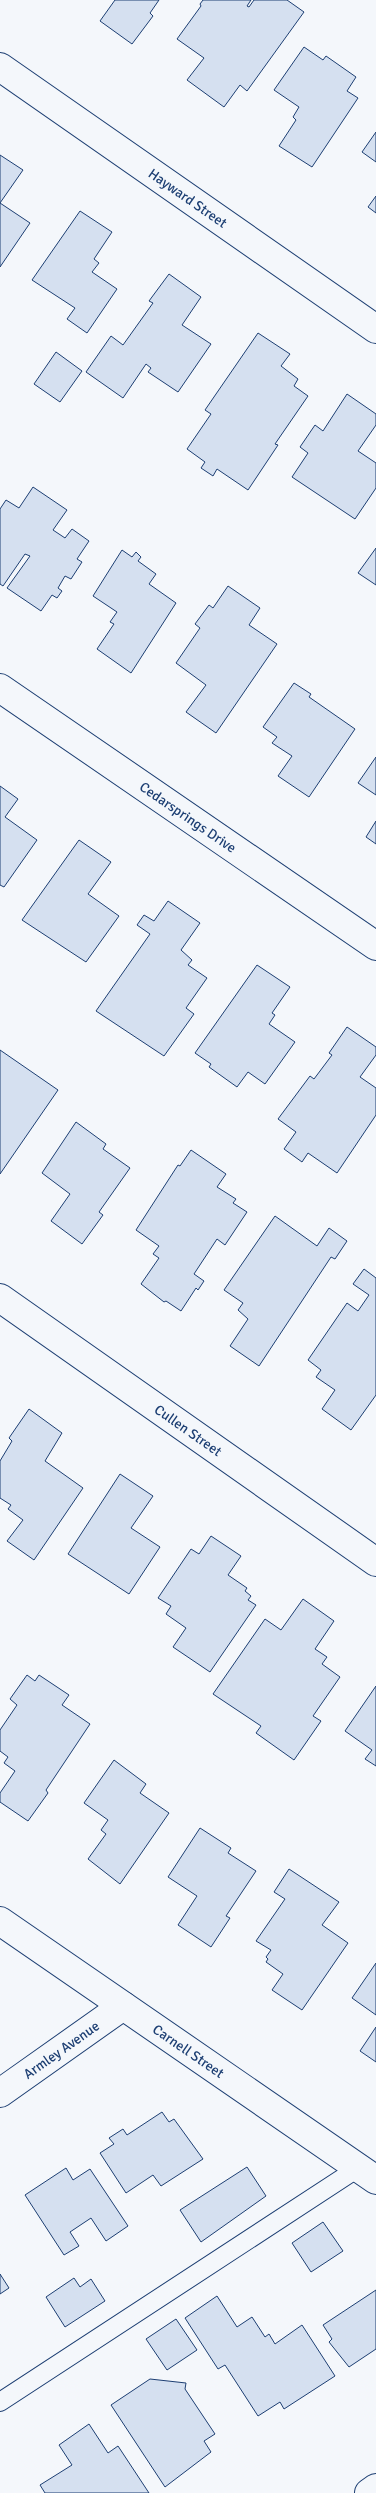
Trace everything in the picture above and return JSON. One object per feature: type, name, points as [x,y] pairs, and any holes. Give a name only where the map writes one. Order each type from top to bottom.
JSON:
[{"type":"street","name":"Hayward Street","points":[[0,67],[376,329]]},
{"type":"street","name":"Cedarsprings Drive","points":[[0,688],[376,946]]},
{"type":"street","name":"Cullen Street","points":[[0,1298],[376,1562]]},
{"type":"street","name":"Carnell Street","points":[[0,1921],[367,2174]]},
{"type":"street","name":"Armley Avenue","points":[[0,2093],[123,2006]]},
{"type":"street","points":[[369,2493],[376,2488]]},
{"type":"lane","points":[[0,2402],[367,2174]]},
{"type":"building","points":[[115,0],[159,0],[150,13],[153,16],[132,44],[100,21]]},
{"type":"building","points":[[203,0],[251,0],[247,6],[249,7],[254,0],[287,0],[304,12],[247,91],[240,85],[224,107],[187,80],[204,58],[177,39],[201,6],[200,4]]},
{"type":"building","points":[[304,47],[323,60],[326,56],[356,77],[347,91],[358,98],[312,167],[279,146],[296,120],[293,117],[299,107],[274,90]]},
{"type":"building","points":[[376,132],[376,162],[362,152]]},
{"type":"building","points":[[0,155],[23,170],[0,203]]},
{"type":"building","points":[[376,196],[376,213],[368,207]]},
{"type":"building","points":[[0,203],[30,223],[0,267]]},
{"type":"building","points":[[80,211],[112,232],[94,259],[99,263],[92,272],[117,289],[87,333],[67,319],[75,308],[32,280]]},
{"type":"building","points":[[169,274],[201,297],[182,325],[211,344],[178,392],[148,372],[151,368],[146,364],[123,398],[86,372],[111,336],[123,345],[153,303],[149,301]]},
{"type":"building","points":[[258,333],[290,354],[281,366],[298,379],[294,386],[308,396],[275,444],[278,445],[248,490],[217,469],[213,476],[201,468],[205,462],[187,449],[211,414],[205,410]]},
{"type":"building","points":[[56,352],[82,371],[60,402],[34,384]]},
{"type":"building","points":[[347,394],[376,414],[376,425],[358,451],[376,463],[376,488],[355,519],[292,477],[308,453],[300,447],[315,425],[323,431]]},
{"type":"building","points":[[33,487],[67,510],[53,530],[65,538],[72,529],[89,541],[77,559],[82,562],[71,579],[65,576],[58,588],[62,591],[57,598],[52,595],[41,611],[7,588],[30,556],[25,554],[3,586],[0,584],[0,509],[6,500],[19,508]]},
{"type":"building","points":[[376,548],[376,585],[358,573]]},
{"type":"building","points":[[122,550],[132,557],[136,552],[141,557],[138,561],[156,574],[149,584],[176,603],[131,673],[97,649],[114,624],[110,622],[117,612],[93,596]]},
{"type":"building","points":[[228,586],[260,608],[249,625],[277,644],[216,733],[186,712],[206,685],[176,663],[200,628],[195,624],[209,605],[213,608]]},
{"type":"building","points":[[294,683],[311,694],[309,697],[355,729],[309,797],[278,776],[292,756],[272,743],[277,737],[263,727]]},
{"type":"building","points":[[376,757],[376,795],[358,783]]},
{"type":"building","points":[[0,786],[18,799],[5,817],[37,840],[4,887],[0,885]]},
{"type":"building","points":[[376,821],[376,844],[366,837]]},
{"type":"building","points":[[79,840],[111,862],[88,894],[119,916],[86,962],[22,920]]},
{"type":"building","points":[[168,901],[200,923],[181,950],[192,960],[188,965],[207,978],[186,1008],[194,1014],[164,1056],[96,1011],[150,934],[137,925],[144,915],[154,921]]},
{"type":"building","points":[[257,965],[290,987],[272,1013],[275,1015],[269,1024],[295,1042],[265,1084],[248,1072],[237,1087],[209,1067],[211,1064],[195,1053]]},
{"type":"building","points":[[347,1027],[376,1047],[376,1055],[360,1077],[376,1088],[376,1115],[337,1173],[308,1153],[302,1162],[284,1149],[296,1132],[278,1119],[310,1076],[314,1079],[332,1055],[329,1053]]},
{"type":"building","points":[[0,1050],[58,1090],[0,1174]]},
{"type":"building","points":[[76,1122],[106,1144],[103,1149],[130,1168],[99,1212],[103,1215],[82,1244],[51,1221],[70,1194],[42,1173]]},
{"type":"building","points":[[191,1150],[226,1174],[217,1187],[236,1199],[233,1203],[247,1212],[225,1245],[217,1239],[194,1274],[204,1281],[198,1290],[196,1288],[181,1311],[166,1301],[164,1302],[141,1284],[159,1258],[153,1254],[159,1246],[136,1230],[178,1165],[180,1166]]},
{"type":"building","points":[[275,1216],[317,1246],[329,1228],[347,1241],[335,1259],[331,1257],[259,1366],[230,1346],[248,1319],[238,1310],[243,1303],[224,1290]]},
{"type":"building","points":[[364,1269],[376,1278],[376,1395],[351,1430],[322,1409],[335,1390],[316,1377],[321,1370],[308,1360],[347,1303],[358,1311],[369,1295],[353,1284]]},
{"type":"building","points":[[29,1409],[62,1433],[45,1461],[83,1488],[34,1560],[7,1541],[23,1520],[8,1509],[11,1505],[0,1498],[0,1461],[12,1441],[9,1438]]},
{"type":"building","points":[[120,1474],[153,1496],[131,1528],[160,1547],[129,1594],[68,1554]]},
{"type":"building","points":[[211,1536],[241,1556],[228,1575],[247,1588],[245,1591],[251,1596],[248,1600],[256,1605],[210,1672],[173,1647],[186,1628],[166,1614],[171,1606],[158,1598],[191,1549],[199,1554]]},
{"type":"building","points":[[303,1599],[334,1621],[315,1649],[327,1657],[322,1664],[340,1677],[313,1716],[321,1721],[294,1760],[256,1733],[261,1726],[213,1694],[265,1619],[281,1630]]},
{"type":"building","points":[[27,1675],[35,1681],[39,1675],[69,1695],[62,1705],[90,1724],[46,1790],[48,1793],[28,1821],[0,1802],[0,1793],[15,1771],[4,1763],[8,1757],[0,1751],[0,1730],[17,1705],[10,1699]]},
{"type":"building","points":[[376,1686],[376,1766],[365,1759],[372,1750],[345,1731]]},
{"type":"building","points":[[114,1760],[146,1784],[140,1793],[169,1813],[120,1884],[88,1859],[106,1834],[101,1830],[108,1820],[84,1803]]},
{"type":"building","points":[[200,1828],[231,1848],[228,1853],[256,1871],[226,1916],[230,1918],[211,1947],[178,1925],[197,1896],[168,1877]]},
{"type":"building","points":[[289,1869],[339,1902],[322,1925],[348,1943],[302,2010],[272,1990],[283,1974],[266,1962],[268,1959],[266,1957],[271,1950],[256,1941],[285,1899],[274,1892]]},
{"type":"building","points":[[376,1963],[376,2015],[352,1998]]},
{"type":"building","points":[[376,2027],[376,2062],[360,2051]]},
{"type":"building","points":[[162,2112],[169,2122],[174,2119],[203,2159],[161,2186],[153,2175],[126,2193],[100,2153],[114,2144],[109,2138],[123,2129],[127,2135]]},
{"type":"building","points":[[247,2167],[266,2196],[201,2242],[180,2210]]},
{"type":"building","points":[[66,2168],[73,2180],[90,2169],[128,2226],[106,2241],[91,2218],[70,2232],[79,2246],[64,2255],[25,2195]]},
{"type":"building","points":[[323,2222],[343,2251],[311,2272],[292,2243]]},
{"type":"building","points":[[0,2274],[9,2288],[0,2294]]},
{"type":"building","points":[[74,2278],[80,2287],[91,2279],[105,2301],[65,2327],[46,2297]]},
{"type":"building","points":[[376,2290],[376,2349],[349,2367],[329,2342],[332,2339],[323,2325]]},
{"type":"building","points":[[217,2296],[237,2327],[252,2317],[265,2337],[269,2334],[275,2344],[302,2325],[335,2376],[284,2409],[280,2402],[258,2416],[225,2365],[218,2369],[185,2318]]},
{"type":"building","points":[[176,2319],[197,2350],[167,2370],[146,2339]]},
{"type":"building","points":[[150,2379],[186,2383],[185,2389],[215,2434],[204,2441],[211,2452],[165,2487],[111,2405]]},
{"type":"building","points":[[89,2424],[108,2453],[118,2446],[149,2493],[45,2493],[40,2485],[72,2465],[59,2445]]}]
